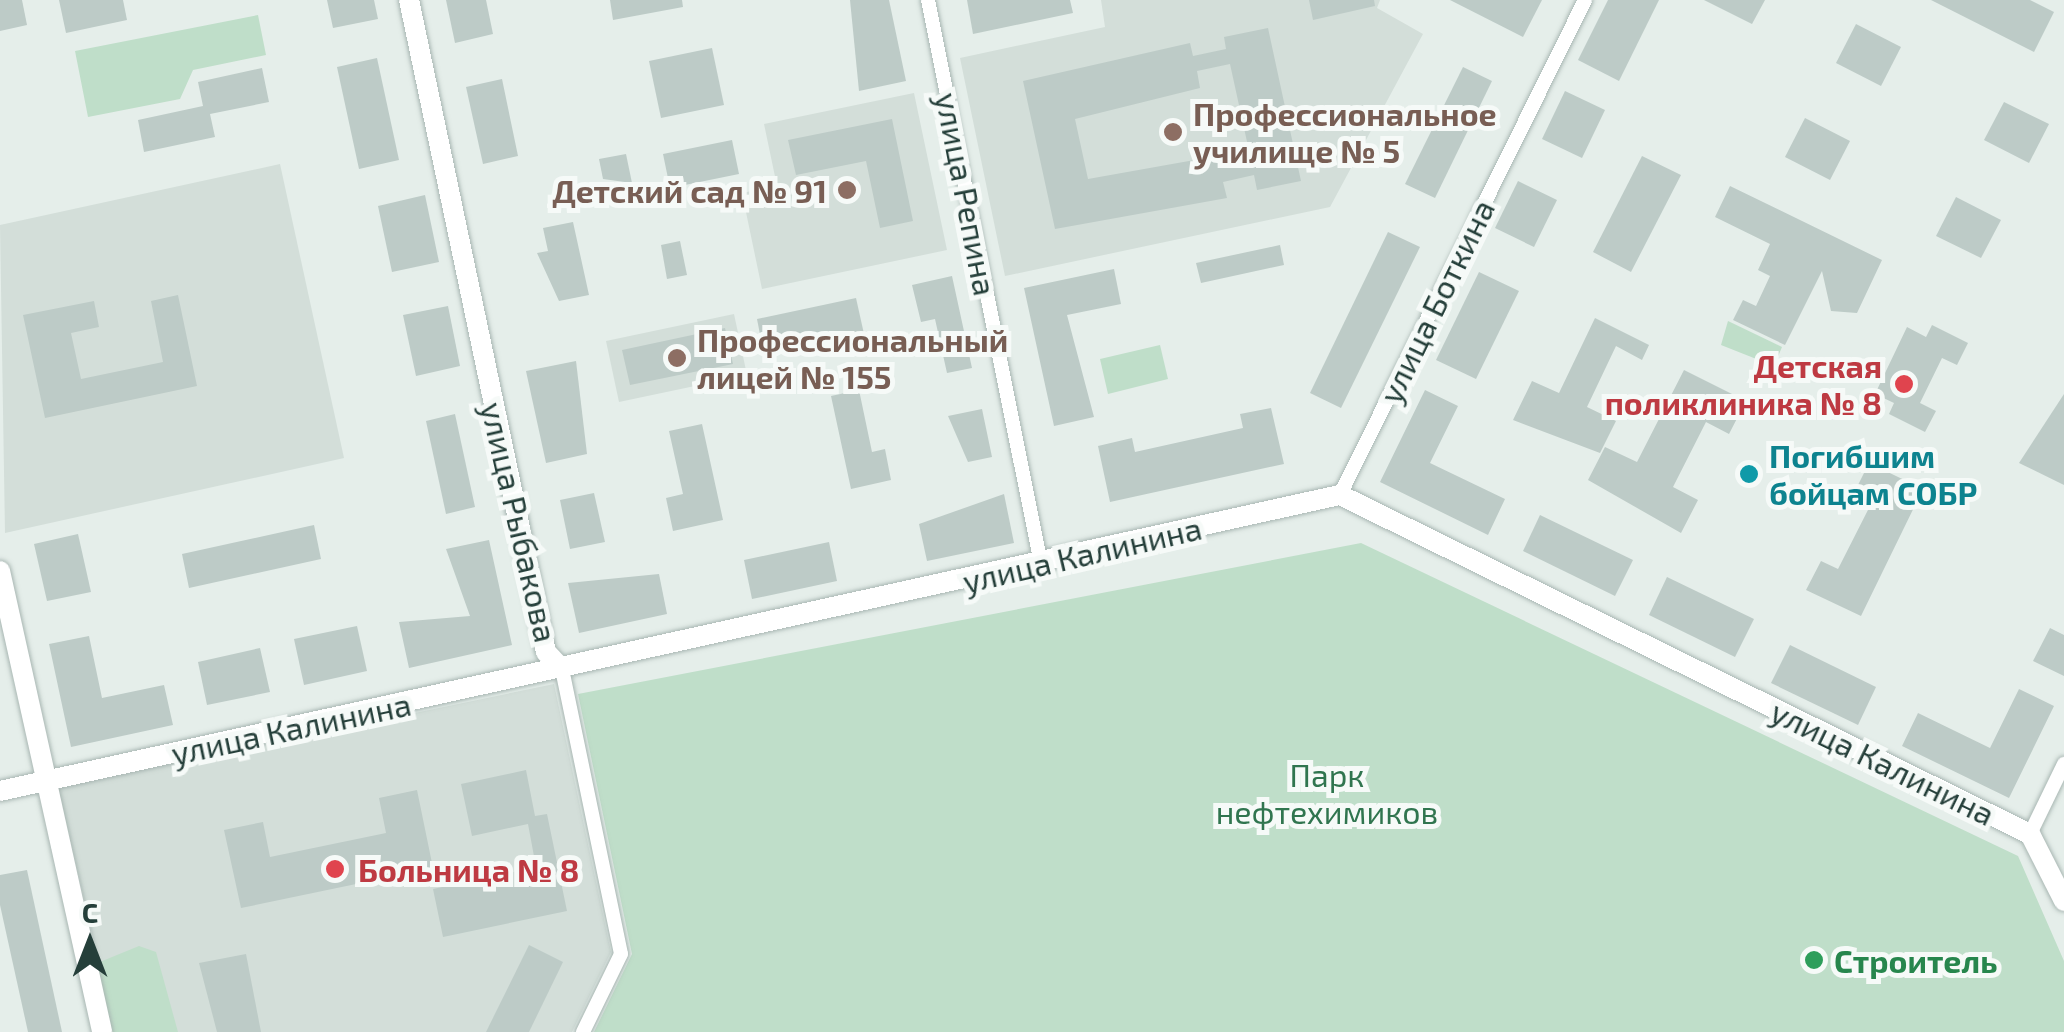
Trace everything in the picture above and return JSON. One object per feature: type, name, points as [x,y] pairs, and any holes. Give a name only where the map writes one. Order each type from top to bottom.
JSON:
[{"type":"street","name":"улица Рыбакова","points":[[409,0],[546,652],[562,669],[621,954],[583,1032]]},
{"type":"street","name":"улица Репина","points":[[928,0],[1041,564]]},
{"type":"street","name":"улица Боткина","points":[[1340,495],[1585,0]]},
{"type":"street","name":"улица Калинина","points":[[0,791],[1340,495],[2030,834],[2064,901]]},
{"type":"street","points":[[0,571],[102,1032]]},
{"type":"street","points":[[2030,834],[2064,764]]},
{"type":"shaded area","name":"Профессиональное училище № 5","points":[[1101,0],[1380,0],[1377,8],[1423,34],[1330,207],[1005,276],[960,58],[1105,27]]},
{"type":"shaded area","name":"Детский сад № 91","points":[[914,93],[947,250],[762,289],[742,193],[777,186],[764,124]]},
{"type":"shaded area","points":[[280,164],[344,458],[5,533],[0,225]]},
{"type":"shaded area","name":"Профессиональный лицей № 155","points":[[734,314],[747,375],[619,402],[606,341]]},
{"type":"shaded area","name":"Больница № 8","points":[[554,684],[611,952],[572,1032],[115,1032],[58,787]]},
{"type":"green space","points":[[258,15],[266,55],[193,70],[180,99],[88,117],[75,51]]},
{"type":"green space","points":[[1728,321],[1782,347],[1774,366],[1721,345]]},
{"type":"green space","points":[[1160,345],[1168,379],[1108,394],[1100,359]]},
{"type":"green space","name":"Парк нефтехимиков","points":[[1361,543],[2018,856],[2064,961],[2064,1032],[594,1032],[632,954],[578,694]]},
{"type":"green space","points":[[139,946],[156,952],[178,1032],[109,1032],[95,964]]},
{"type":"building","points":[[0,0],[22,0],[27,25],[0,31]]},
{"type":"building","points":[[59,0],[123,0],[127,20],[66,33]]},
{"type":"building","points":[[327,0],[374,0],[378,19],[333,28]]},
{"type":"building","points":[[446,0],[486,0],[493,34],[455,43]]},
{"type":"building","points":[[610,0],[682,0],[683,7],[613,20]]},
{"type":"building","points":[[850,0],[889,0],[906,81],[859,91]]},
{"type":"building","points":[[967,0],[1070,0],[1073,13],[973,34]]},
{"type":"building","points":[[1309,0],[1374,0],[1375,6],[1313,20]]},
{"type":"building","points":[[1450,0],[1542,0],[1523,37]]},
{"type":"building","points":[[1608,0],[1659,0],[1619,81],[1578,60]]},
{"type":"building","points":[[1704,0],[1765,0],[1752,24]]},
{"type":"building","points":[[1931,0],[2030,0],[2054,12],[2034,52]]},
{"type":"building","points":[[1856,24],[1901,47],[1881,86],[1836,63]]},
{"type":"building","points":[[1268,28],[1301,181],[1257,190],[1254,175],[1223,182],[1227,198],[1055,229],[1023,81],[1190,43],[1193,56],[1226,49],[1224,37]],"holes":[[[1230,64],[1251,160],[1220,167],[1217,156],[1088,179],[1075,119],[1200,88],[1197,71]]]},
{"type":"building","points":[[712,48],[724,105],[661,118],[649,61]]},
{"type":"building","points":[[377,58],[399,160],[359,169],[337,67]]},
{"type":"building","points":[[1463,67],[1492,81],[1435,198],[1405,184]]},
{"type":"building","points":[[262,68],[269,102],[210,114],[215,137],[144,152],[138,120],[203,106],[198,82]]},
{"type":"building","points":[[502,79],[518,156],[483,164],[466,87]]},
{"type":"building","points":[[1565,91],[1605,110],[1582,158],[1542,139]]},
{"type":"building","points":[[2004,102],[2049,124],[2029,163],[1984,140]]},
{"type":"building","points":[[1805,118],[1850,141],[1830,180],[1785,157]]},
{"type":"building","points":[[892,119],[913,221],[880,228],[866,161],[796,175],[788,140]]},
{"type":"building","points":[[732,140],[739,174],[670,188],[663,154]]},
{"type":"building","points":[[626,154],[632,183],[603,179],[599,159]]},
{"type":"building","points":[[1642,156],[1681,175],[1631,272],[1593,252]]},
{"type":"building","points":[[1518,181],[1557,200],[1534,247],[1495,228]]},
{"type":"building","points":[[1730,186],[1882,260],[1857,313],[1831,311],[1822,271],[1785,345],[1733,320],[1743,300],[1756,306],[1770,276],[1758,270],[1770,244],[1715,217]]},
{"type":"building","points":[[425,195],[439,262],[392,272],[378,206]]},
{"type":"building","points":[[1956,197],[2001,220],[1981,258],[1936,236]]},
{"type":"building","points":[[573,222],[589,295],[559,301],[537,253],[548,251],[543,228]]},
{"type":"building","points":[[1388,232],[1420,247],[1341,408],[1310,393]]},
{"type":"building","points":[[680,241],[687,275],[667,279],[661,245]]},
{"type":"building","points":[[1280,245],[1284,265],[1201,283],[1196,263]]},
{"type":"building","points":[[1114,269],[1121,304],[1067,315],[1094,417],[1054,426],[1024,288]]},
{"type":"building","points":[[1479,272],[1519,291],[1476,379],[1436,360]]},
{"type":"building","points":[[952,276],[972,368],[947,373],[935,319],[921,322],[912,285]]},
{"type":"building","points":[[178,295],[197,386],[45,418],[23,315],[94,301],[99,327],[71,333],[81,379],[163,362],[151,301]]},
{"type":"building","points":[[856,298],[864,334],[764,355],[757,319]]},
{"type":"building","points":[[448,306],[460,366],[416,376],[403,315]]},
{"type":"building","points":[[1595,318],[1649,345],[1642,360],[1616,346],[1587,407],[1616,421],[1600,453],[1513,420],[1532,381],[1559,393]]},
{"type":"building","name":"Детская поликлиника № 8","points":[[1932,325],[1968,343],[1957,365],[1942,358],[1920,403],[1936,411],[1925,432],[1889,414],[1894,403],[1875,394],[1907,327],[1926,337]]},
{"type":"building","points":[[725,328],[733,364],[630,385],[622,350]]},
{"type":"building","points":[[576,361],[587,454],[546,463],[526,371]]},
{"type":"building","points":[[1684,370],[1746,401],[1729,434],[1706,422],[1673,487],[1698,500],[1681,533],[1588,480],[1605,447],[1637,462]]},
{"type":"building","points":[[859,390],[872,452],[885,449],[891,480],[851,489],[831,396]]},
{"type":"building","points":[[1425,390],[1458,406],[1430,463],[1505,499],[1488,535],[1380,482]]},
{"type":"building","points":[[2064,394],[2064,485],[2019,463]]},
{"type":"building","points":[[1271,408],[1284,464],[1110,502],[1098,446],[1132,438],[1135,452],[1243,428],[1240,414]]},
{"type":"building","points":[[982,409],[992,457],[968,462],[948,416]]},
{"type":"building","points":[[455,414],[475,507],[446,514],[426,421]]},
{"type":"building","points":[[702,424],[723,520],[673,531],[666,498],[683,494],[669,431]]},
{"type":"building","points":[[1869,463],[1923,489],[1861,616],[1806,590],[1821,561],[1838,569],[1871,504],[1853,495]]},
{"type":"building","points":[[594,493],[605,542],[570,549],[560,500]]},
{"type":"building","points":[[1004,494],[1014,543],[927,561],[919,524]]},
{"type":"building","points":[[1540,515],[1633,560],[1615,596],[1523,551]]},
{"type":"building","points":[[314,525],[321,559],[189,588],[182,554]]},
{"type":"building","points":[[78,534],[91,592],[47,601],[34,544]]},
{"type":"building","points":[[489,540],[512,645],[409,668],[399,622],[470,616],[446,549]]},
{"type":"building","points":[[829,542],[837,581],[752,599],[744,560]]},
{"type":"building","points":[[659,574],[667,614],[579,633],[568,583]]},
{"type":"building","points":[[1667,577],[1754,619],[1735,657],[1649,615]]},
{"type":"building","points":[[357,626],[367,671],[304,685],[294,639]]},
{"type":"building","points":[[2050,628],[2064,635],[2064,676],[2033,661]]},
{"type":"building","points":[[89,636],[102,698],[164,685],[173,725],[71,747],[49,644]]},
{"type":"building","points":[[1790,645],[1876,687],[1858,725],[1771,683]]},
{"type":"building","points":[[260,648],[270,692],[207,705],[198,662]]},
{"type":"building","points":[[2019,689],[2054,706],[2009,798],[1902,746],[1918,713],[1990,748]]},
{"type":"building","points":[[526,770],[535,816],[547,814],[567,911],[443,937],[433,889],[536,867],[528,824],[472,836],[461,784]]},
{"type":"building","points":[[417,790],[433,868],[241,908],[224,830],[263,822],[270,857],[386,833],[379,798]]},
{"type":"building","points":[[27,870],[62,1032],[28,1032],[0,905],[0,875]]},
{"type":"building","points":[[529,945],[563,962],[529,1032],[486,1032]]},
{"type":"building","points":[[246,954],[261,1032],[217,1032],[199,963]]},
{"type":"place","name":"Профессиональное училище № 5","points":[[1173,132]]},
{"type":"place","name":"Детский сад № 91","points":[[847,190]]},
{"type":"place","name":"Профессиональный лицей № 155","points":[[677,358]]},
{"type":"place","name":"Детская поликлиника № 8","points":[[1904,384]]},
{"type":"place","name":"Погибшим бойцам СОБР","points":[[1749,474]]},
{"type":"place","name":"Больница № 8","points":[[335,869]]},
{"type":"place","name":"Строитель","points":[[1814,960]]}]
